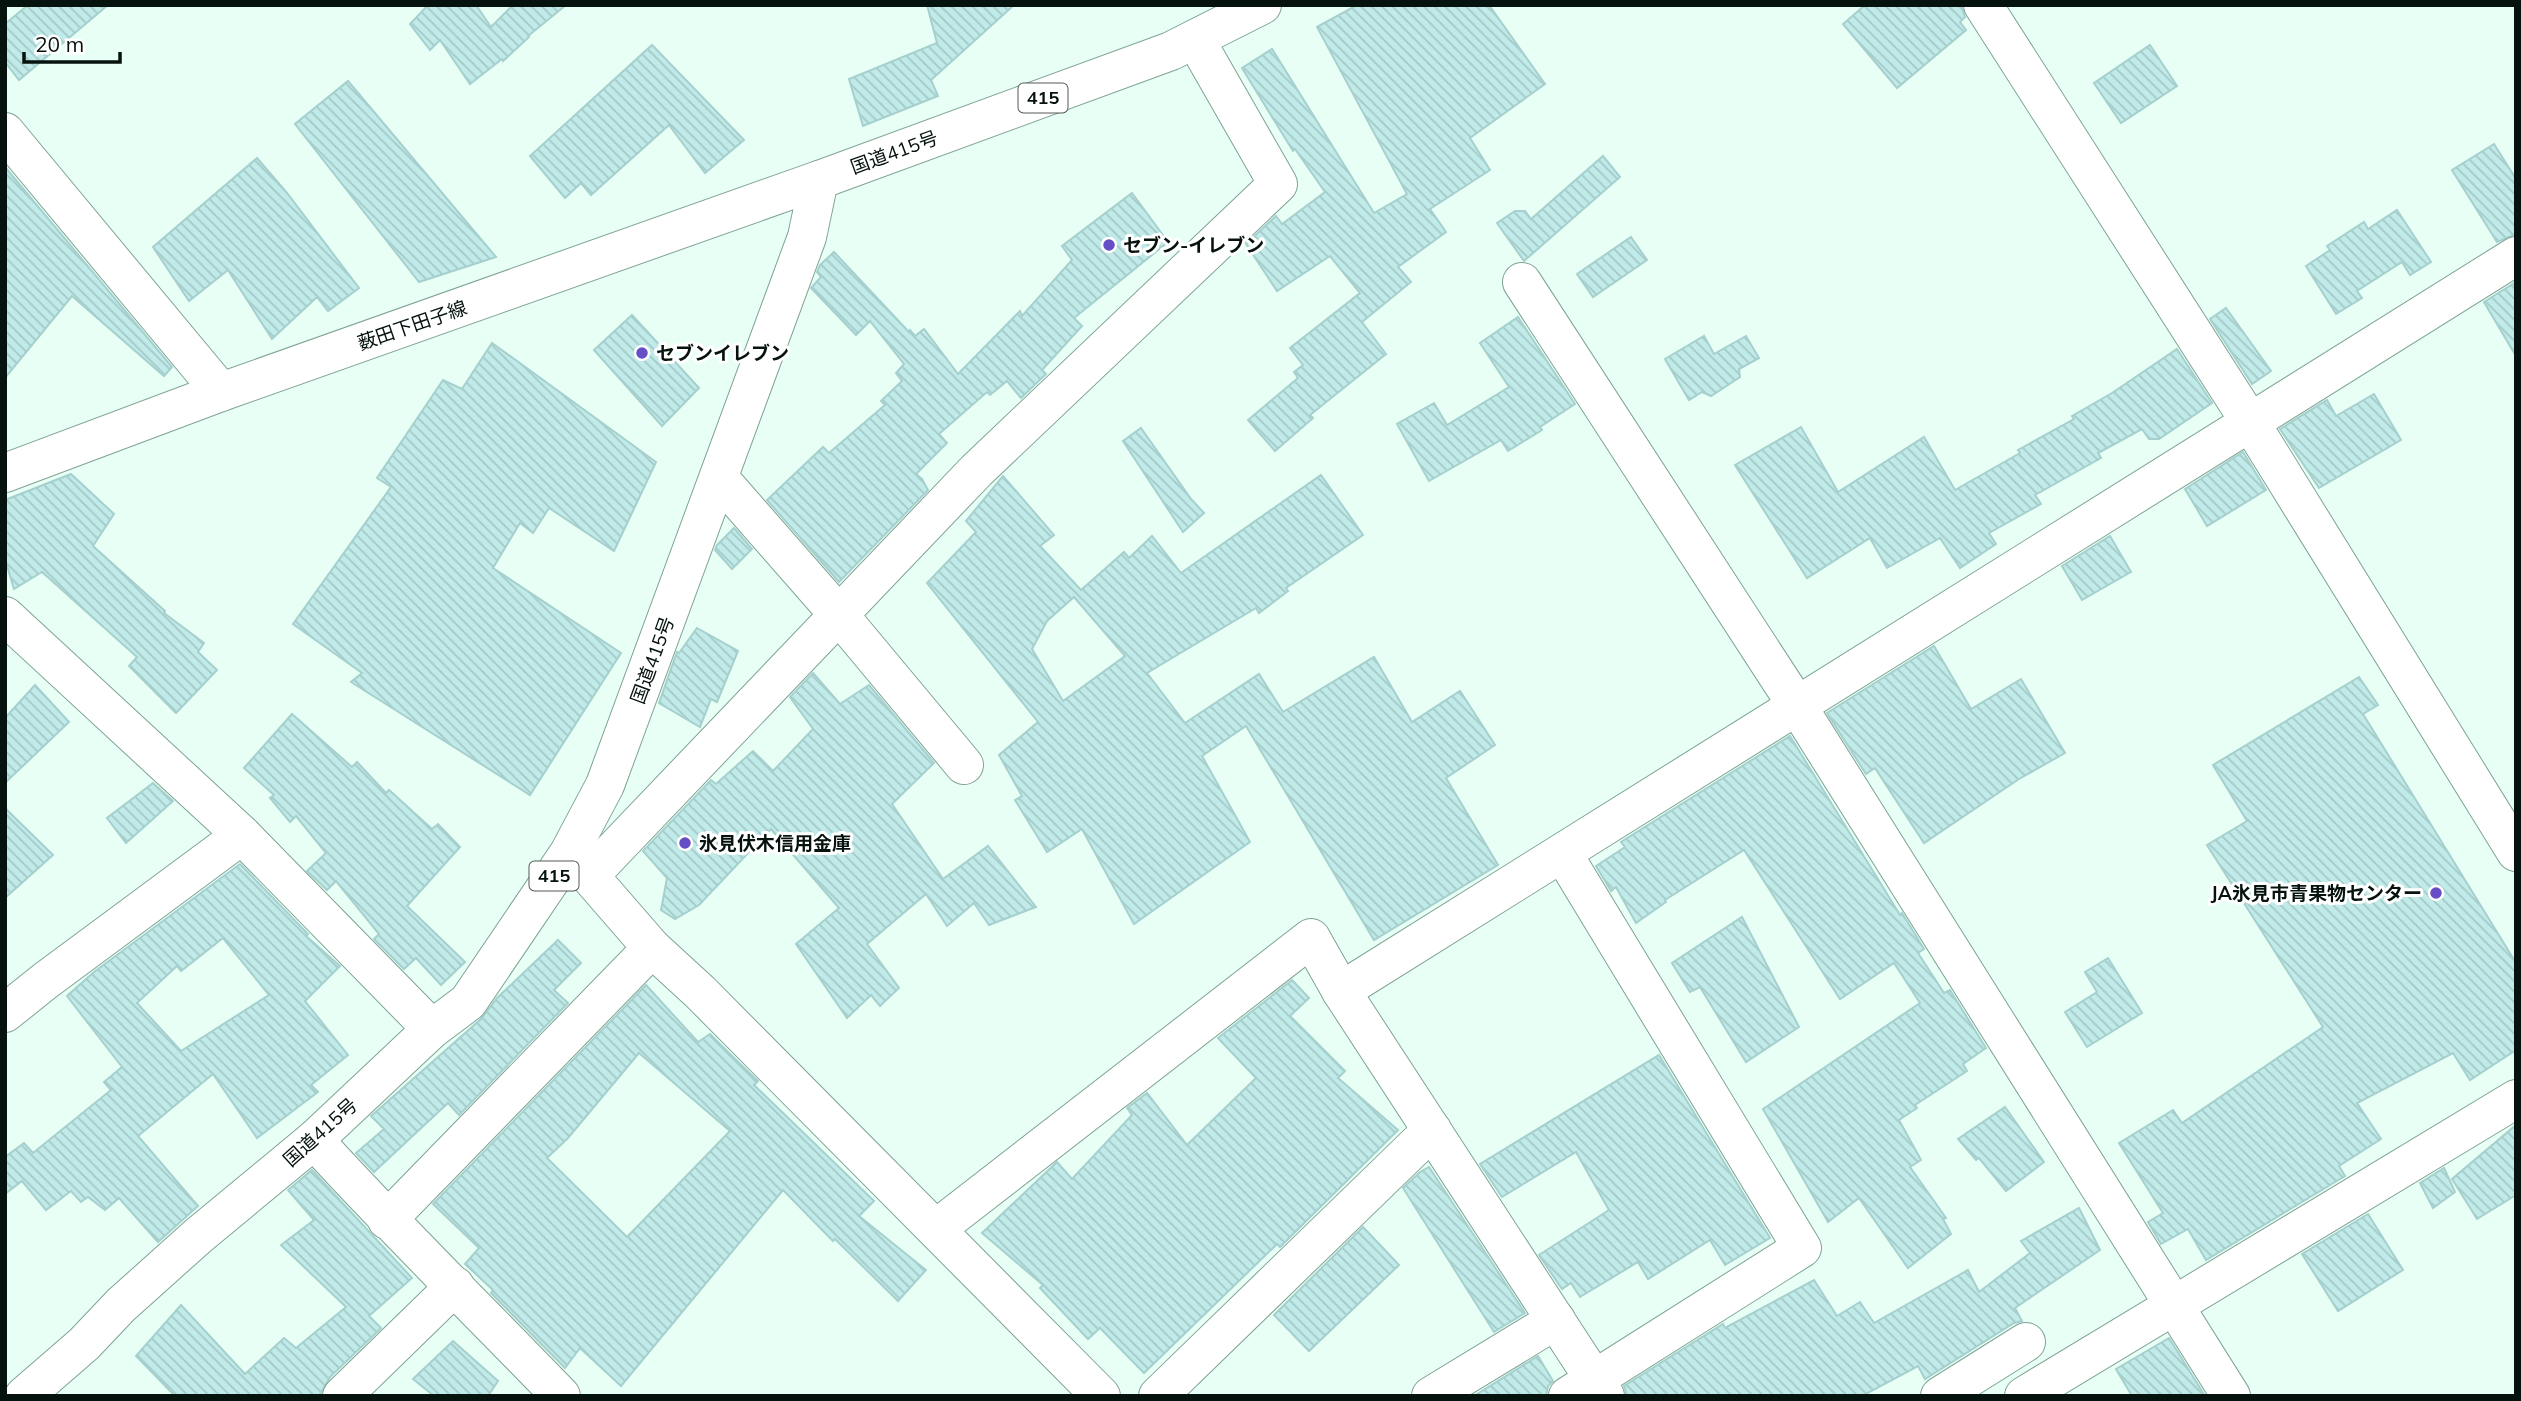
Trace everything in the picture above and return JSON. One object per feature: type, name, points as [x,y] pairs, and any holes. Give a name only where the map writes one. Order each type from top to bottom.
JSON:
[{"type":"main road","name":"国道415号","points":[[24,1396],[84,1345],[121,1305],[198,1236],[314,1140],[432,1029],[468,1003],[580,864],[606,786],[807,237],[819,180],[1171,51],[1262,5]]},
{"type":"main road","points":[[1983,5],[2250,422],[2516,852]]},
{"type":"main road","points":[[1101,1396],[710,1002],[652,948],[580,864],[839,615],[976,471],[1278,184],[1195,39]]},
{"type":"main road","points":[[5,132],[221,392]]},
{"type":"main road","name":"薮田下田子線","points":[[5,473],[221,392],[819,180]]},
{"type":"main road","points":[[1341,991],[2516,256]]},
{"type":"main road","points":[[1522,282],[1796,704],[2231,1396]]},
{"type":"main road","points":[[719,478],[839,615],[964,765]]},
{"type":"main road","points":[[5,616],[242,835],[432,1029]]},
{"type":"main road","points":[[5,1013],[242,835]]},
{"type":"main road","points":[[936,1229],[1311,938],[1341,991],[1556,1320],[1589,1390],[1802,1248],[1563,854]]},
{"type":"main road","points":[[387,1220],[652,948]]},
{"type":"main road","points":[[2024,1396],[2516,1099]]},
{"type":"main road","points":[[1158,1396],[1432,1130]]},
{"type":"main road","points":[[314,1140],[387,1220],[561,1396]]},
{"type":"main road","points":[[342,1396],[455,1286]]},
{"type":"main road","points":[[1431,1396],[1556,1320]]},
{"type":"main road","points":[[1940,1396],[2026,1342]]},
{"type":"building","points":[[28,5],[108,5],[19,80],[5,62],[5,24]]},
{"type":"building","points":[[428,5],[476,5],[491,27],[513,5],[566,5],[503,61],[502,59],[470,84],[440,40],[430,50],[410,24]]},
{"type":"building","points":[[927,5],[1014,5],[931,80],[938,96],[863,126],[849,79],[937,43]]},
{"type":"building","points":[[1357,5],[1489,5],[1545,84],[1470,138],[1490,170],[1430,209],[1446,232],[1398,267],[1411,282],[1362,322],[1386,354],[1310,415],[1313,418],[1275,451],[1248,420],[1298,378],[1294,372],[1303,365],[1290,348],[1360,293],[1330,256],[1277,291],[1246,244],[1276,216],[1282,224],[1325,192],[1295,149],[1293,151],[1242,68],[1272,49],[1374,213],[1407,194],[1317,27]]},
{"type":"building","points":[[1865,5],[1961,5],[1965,17],[1960,22],[1966,30],[1897,88],[1843,24]]},
{"type":"building","points":[[652,45],[744,140],[705,173],[669,125],[591,195],[581,183],[565,198],[530,156]]},
{"type":"building","points":[[2150,45],[2177,86],[2121,123],[2094,83]]},
{"type":"building","points":[[348,81],[496,257],[419,282],[295,124]]},
{"type":"building","points":[[2494,144],[2516,179],[2516,234],[2497,242],[2452,170]]},
{"type":"building","points":[[1603,156],[1620,177],[1524,261],[1497,223],[1515,211],[1525,211],[1531,219]]},
{"type":"building","points":[[257,158],[359,288],[328,311],[317,297],[272,339],[228,270],[189,301],[153,247]]},
{"type":"building","points":[[5,167],[172,367],[164,376],[72,296],[5,378]]},
{"type":"building","points":[[1132,193],[1168,242],[1074,318],[1082,326],[1042,370],[1046,374],[1021,398],[1007,381],[990,395],[987,392],[939,434],[947,443],[916,474],[928,490],[839,582],[767,500],[823,447],[829,453],[885,405],[881,401],[902,381],[896,373],[904,364],[870,321],[856,335],[811,288],[821,277],[817,272],[820,265],[834,252],[909,332],[910,330],[915,336],[924,329],[958,374],[1020,311],[1022,316],[1072,260],[1062,246]]},
{"type":"building","points":[[2397,210],[2431,262],[2410,275],[2402,262],[2357,291],[2362,298],[2336,314],[2306,266],[2330,250],[2327,246],[2364,222],[2368,229]]},
{"type":"building","points":[[1631,237],[1647,260],[1593,297],[1577,274]]},
{"type":"building","points":[[2516,282],[2516,356],[2484,302]]},
{"type":"building","points":[[2226,308],[2271,371],[2252,384],[2210,319]]},
{"type":"building","points":[[632,315],[699,388],[662,426],[594,350]]},
{"type":"building","points":[[1518,317],[1575,404],[1540,427],[1542,430],[1508,451],[1501,440],[1429,481],[1397,424],[1434,403],[1447,425],[1509,387],[1480,343]]},
{"type":"building","points":[[1704,336],[1714,354],[1746,336],[1759,358],[1739,369],[1740,377],[1711,396],[1702,392],[1689,400],[1665,359]]},
{"type":"building","points":[[492,343],[656,462],[614,551],[549,508],[533,533],[520,523],[493,568],[621,653],[530,795],[351,682],[362,673],[293,624],[391,487],[377,478],[443,380],[462,389]]},
{"type":"building","points":[[2177,349],[2212,403],[2159,439],[2149,439],[2142,429],[2098,453],[2101,458],[2035,495],[2041,504],[1989,533],[1996,544],[1960,568],[1940,538],[1887,568],[1870,538],[1807,578],[1735,465],[1801,427],[1838,492],[1924,437],[1955,490],[2074,419],[2072,416],[2112,393]]},
{"type":"building","points":[[2374,394],[2401,440],[2319,488],[2280,429],[2327,400],[2336,416]]},
{"type":"building","points":[[1141,428],[1191,499],[1204,513],[1183,532],[1123,441]]},
{"type":"building","points":[[2243,452],[2266,490],[2207,526],[2185,489]]},
{"type":"building","points":[[71,474],[114,514],[93,546],[165,611],[164,613],[204,643],[198,652],[217,670],[176,713],[129,666],[137,657],[42,572],[14,589],[5,559],[5,500]]},
{"type":"building","points":[[1321,475],[1363,535],[1286,588],[1288,591],[1259,613],[1256,608],[1147,673],[1185,723],[1259,674],[1283,712],[1374,657],[1412,722],[1460,691],[1495,745],[1446,778],[1498,865],[1374,940],[1246,726],[1202,756],[1250,842],[1134,924],[1082,829],[1047,852],[1015,800],[1022,796],[999,755],[1038,722],[927,583],[976,532],[966,521],[1003,476],[1054,535],[1040,546],[1081,590],[1124,552],[1129,558],[1152,536],[1181,573]],"holes":[[[1074,597],[1125,656],[1063,701],[1032,649],[1047,621]]]},
{"type":"building","points":[[734,528],[752,549],[732,569],[715,550]]},
{"type":"building","points":[[2110,536],[2131,572],[2082,600],[2062,566]]},
{"type":"building","points":[[697,628],[738,651],[717,702],[711,699],[700,727],[659,703],[677,652],[679,653]]},
{"type":"building","points":[[1934,646],[1971,709],[2021,679],[2065,753],[2019,779],[1924,843],[1875,768],[1866,774],[1827,713]]},
{"type":"building","points":[[813,673],[840,704],[869,685],[934,763],[892,804],[943,879],[988,846],[1036,907],[989,925],[974,903],[947,926],[926,894],[867,944],[899,988],[880,1006],[871,995],[847,1018],[796,944],[839,908],[771,829],[699,905],[675,919],[661,910],[667,878],[643,851],[711,780],[716,784],[753,751],[773,771],[813,729],[790,697]]},
{"type":"building","points":[[2359,677],[2378,705],[2363,714],[2516,963],[2516,1050],[2470,1080],[2453,1053],[2357,1103],[2381,1139],[2339,1166],[2345,1176],[2206,1260],[2188,1229],[2161,1244],[2148,1222],[2163,1213],[2119,1143],[2173,1110],[2182,1123],[2323,1027],[2207,845],[2247,821],[2213,765]]},
{"type":"building","points":[[35,685],[69,722],[5,783],[5,718]]},
{"type":"building","points":[[292,714],[352,767],[357,762],[386,793],[389,790],[432,829],[438,824],[460,847],[407,906],[465,962],[441,985],[416,958],[404,969],[374,939],[379,934],[336,881],[327,890],[307,871],[326,853],[296,816],[290,822],[270,798],[274,795],[244,768]]},
{"type":"building","points":[[1790,736],[1900,915],[1902,913],[1924,949],[1918,953],[1944,993],[1950,990],[1986,1048],[1963,1064],[1967,1071],[1915,1105],[1917,1108],[1899,1120],[1921,1160],[1910,1167],[1946,1218],[1943,1219],[1951,1234],[1908,1268],[1859,1198],[1828,1222],[1763,1109],[1920,1003],[1894,963],[1840,999],[1744,850],[1665,900],[1666,902],[1636,923],[1616,887],[1611,891],[1596,866],[1625,847],[1621,842]]},
{"type":"building","points":[[153,783],[173,801],[126,843],[107,818]]},
{"type":"building","points":[[5,808],[53,855],[5,898]]},
{"type":"building","points":[[240,864],[308,934],[306,936],[340,966],[305,1001],[348,1055],[311,1085],[318,1092],[257,1138],[213,1074],[138,1136],[198,1206],[158,1242],[119,1198],[105,1210],[88,1197],[81,1202],[71,1191],[46,1210],[22,1181],[5,1194],[5,1157],[24,1143],[33,1153],[111,1090],[104,1082],[122,1067],[67,996],[94,972]],"holes":[[[223,938],[269,995],[181,1051],[137,1003],[177,966],[181,971]]]},
{"type":"building","points":[[1742,917],[1799,1027],[1746,1062],[1700,987],[1690,992],[1672,963]]},
{"type":"building","points":[[558,940],[581,963],[554,990],[568,1003],[459,1115],[448,1103],[374,1172],[356,1153],[384,1129],[371,1116],[481,1019],[497,998]]},
{"type":"building","points":[[2108,958],[2142,1013],[2087,1047],[2065,1012],[2097,992],[2085,972]]},
{"type":"building","points":[[1292,980],[1309,998],[1290,1016],[1345,1071],[1338,1078],[1398,1130],[1280,1247],[1277,1244],[1144,1373],[1100,1328],[1088,1339],[1040,1288],[1043,1285],[982,1233],[1057,1162],[1072,1179],[1132,1115],[1127,1108],[1147,1093],[1187,1145],[1256,1078],[1218,1038]]},
{"type":"building","points":[[646,985],[698,1042],[710,1034],[758,1081],[754,1085],[874,1201],[859,1216],[926,1270],[898,1301],[783,1190],[621,1386],[580,1348],[565,1368],[491,1293],[493,1290],[465,1264],[479,1248],[433,1204]],"holes":[[[639,1053],[730,1131],[627,1237],[547,1158],[568,1138]]]},
{"type":"building","points":[[1659,1055],[1770,1238],[1725,1265],[1710,1240],[1648,1279],[1638,1262],[1580,1297],[1571,1283],[1562,1289],[1539,1255],[1609,1210],[1576,1152],[1502,1197],[1480,1164]]},
{"type":"building","points":[[2005,1107],[2044,1162],[2006,1191],[1979,1158],[1976,1160],[1958,1139]]},
{"type":"building","points":[[2516,1125],[2516,1195],[2477,1219],[2452,1179]]},
{"type":"building","points":[[1429,1167],[1525,1313],[1494,1332],[1403,1188]]},
{"type":"building","points":[[2444,1168],[2455,1192],[2433,1208],[2420,1183]]},
{"type":"building","points":[[312,1170],[412,1278],[369,1316],[381,1328],[330,1377],[319,1396],[175,1396],[136,1356],[181,1305],[245,1374],[284,1338],[296,1348],[346,1307],[281,1245],[314,1220],[288,1190]]},
{"type":"building","points":[[2079,1208],[2100,1250],[2015,1308],[2022,1321],[2014,1323],[1925,1379],[1918,1366],[1862,1396],[1627,1396],[1624,1386],[1723,1324],[1725,1328],[1814,1280],[1837,1316],[1860,1302],[1874,1323],[1968,1270],[1979,1292],[2030,1253],[2021,1241]]},
{"type":"building","points":[[2368,1214],[2403,1270],[2338,1311],[2302,1254]]},
{"type":"building","points":[[1363,1227],[1399,1265],[1309,1351],[1274,1315]]},
{"type":"building","points":[[2169,1338],[2205,1396],[2132,1396],[2116,1369]]},
{"type":"building","points":[[453,1341],[498,1381],[488,1396],[434,1396],[413,1379]]},
{"type":"building","points":[[1538,1356],[1553,1381],[1548,1386],[1546,1396],[1474,1396]]},
{"type":"place","name":"セブン-イレブン","points":[[1109,245]]},
{"type":"place","name":"セブンイレブン","points":[[642,353]]},
{"type":"place","name":"氷見伏木信用金庫","points":[[685,843]]},
{"type":"place","name":"JA氷見市青果物センター","points":[[2436,893]]}]
